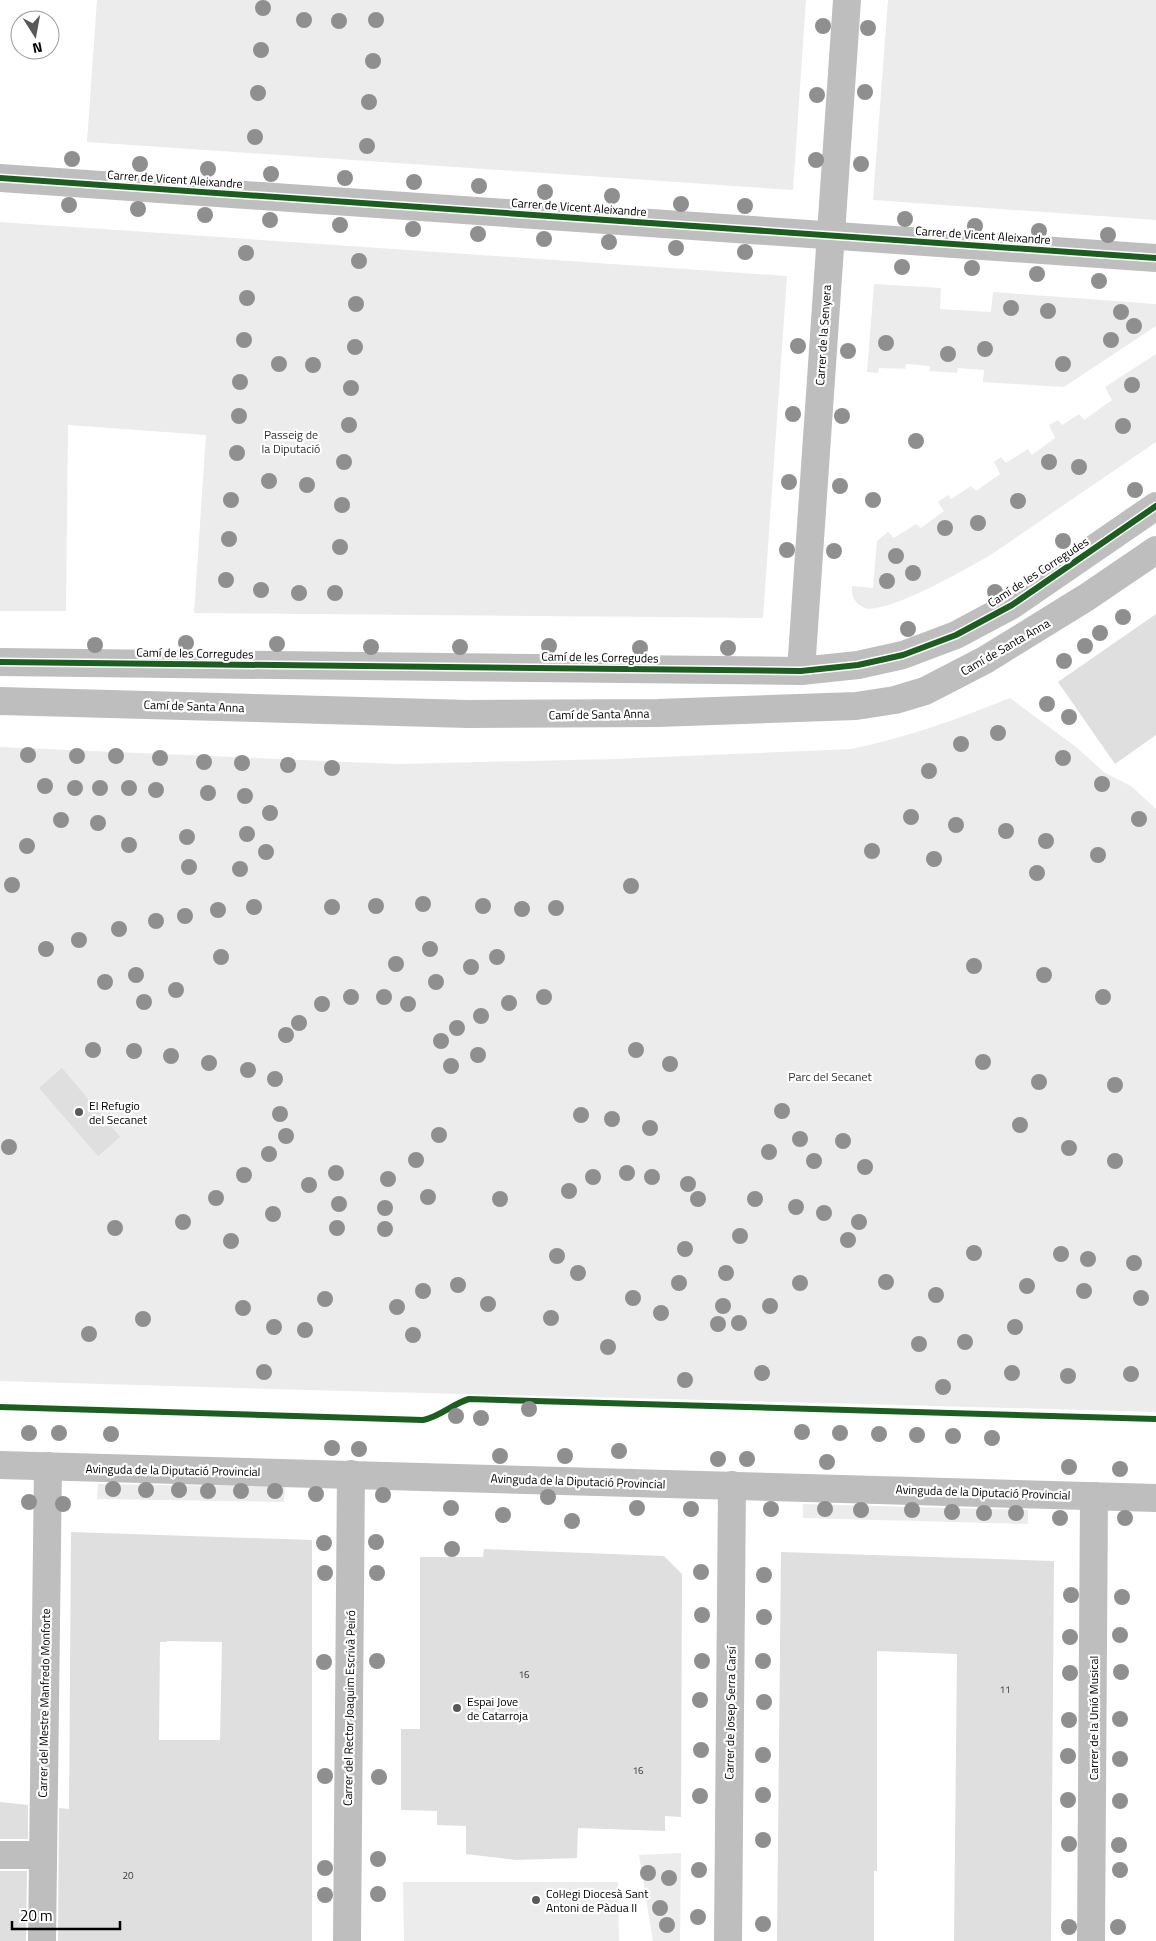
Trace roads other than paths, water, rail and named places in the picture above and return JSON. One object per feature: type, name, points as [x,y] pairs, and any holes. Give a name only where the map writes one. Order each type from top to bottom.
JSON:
[{"type":"street","name":"Carrer de la Senyera","points":[[800,670],[847,0]]},
{"type":"street","name":"Carrer de Vicent Aleixandre","points":[[0,178],[1156,258]]},
{"type":"street","name":"Camí de les Corregudes","points":[[0,662],[800,670],[858,665],[903,655],[956,635],[1012,605],[1156,506]]},
{"type":"street","name":"Camí de Santa Anna","points":[[0,701],[468,714],[677,713],[856,706],[895,700],[925,691],[985,660],[1049,622],[1156,550]]},
{"type":"street","name":"Avinguda de la Diputació Provincial","points":[[0,1465],[1156,1498]]},
{"type":"street","name":"Carrer del Mestre Manfredo Monforte","points":[[42,1941],[48,1466]]},
{"type":"street","name":"Carrer del Rector Joaquim Escrivà Peiró","points":[[347,1941],[352,1474]]},
{"type":"street","name":"Carrer de Josep Serra Carsí","points":[[728,1941],[732,1485]]},
{"type":"street","name":"Carrer de la Unió Musical","points":[[1091,1941],[1094,1496]]},
{"type":"street","points":[[0,1855],[43,1855]]},
{"type":"place","name":"El Refugio del Secanet","points":[[79,1112]]},
{"type":"place","name":"Espai Jove de Catarroja","points":[[457,1708]]},
{"type":"place","name":"Col·legi Diocesà Sant Antoni de Pàdua II","points":[[536,1900]]},
{"type":"park label","name":"Passeig de la Diputació","points":[[291,441]]},
{"type":"park label","name":"Parc del Secanet","points":[[830,1076]]}]
